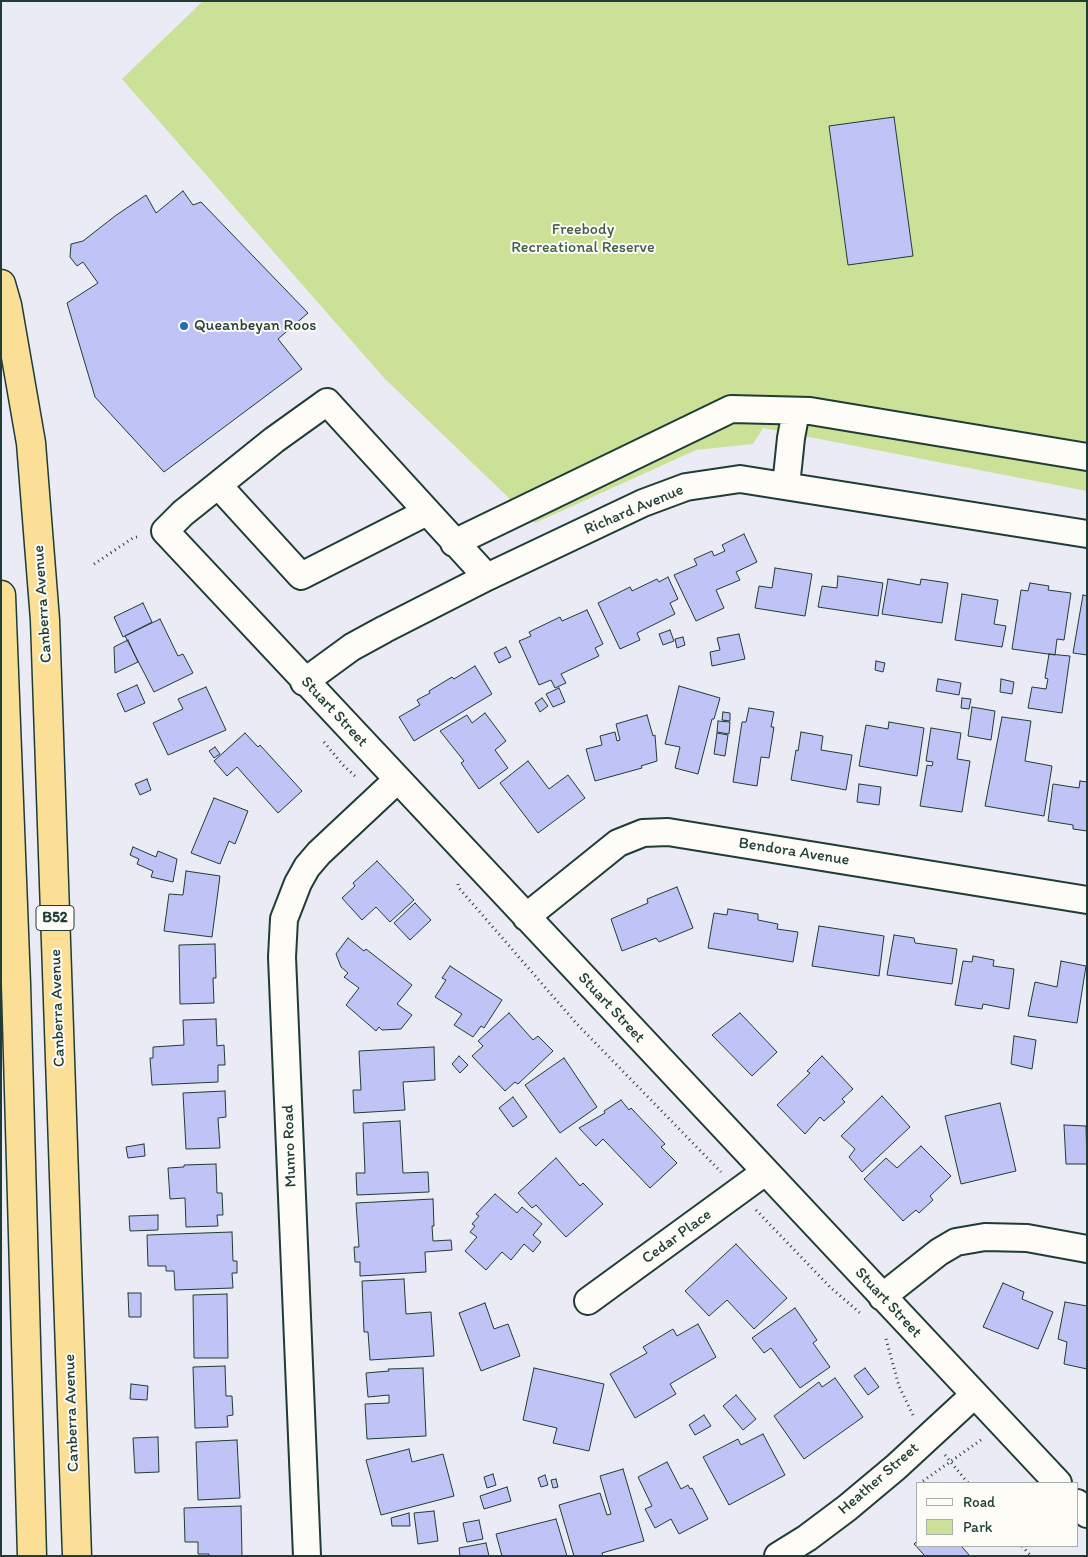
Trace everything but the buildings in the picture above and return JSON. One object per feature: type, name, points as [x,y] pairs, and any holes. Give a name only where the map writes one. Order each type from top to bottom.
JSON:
[{"type":"highway","name":"Canberra Avenue","points":[[1,284],[7,305],[31,443],[45,620],[77,1556]]},
{"type":"highway","name":"B52","points":[[1,595],[16,984],[32,1556]]},
{"type":"street","points":[[165,532],[184,513],[218,485],[274,440],[326,402],[486,577]]},
{"type":"street","points":[[454,543],[731,409],[810,411],[1087,457]]},
{"type":"street","points":[[786,486],[796,411]]},
{"type":"street","name":"Richard Avenue","points":[[304,682],[352,646],[486,577],[643,503],[686,487],[740,479],[1087,534]]},
{"type":"street","points":[[218,485],[301,576],[427,512]]},
{"type":"street","name":"Stuart Street","points":[[165,532],[304,682],[388,788],[526,917],[1057,1482]]},
{"type":"street","name":"Munro Road","points":[[307,1556],[282,956],[284,919],[298,883],[307,867],[319,853],[388,788]]},
{"type":"street","name":"Bendora Avenue","points":[[526,917],[618,843],[643,833],[668,832],[1087,900]]},
{"type":"street","name":"Cedar Place","points":[[588,1301],[765,1172]]},
{"type":"street","points":[[882,1297],[939,1252],[956,1242],[986,1237],[1028,1238],[1087,1249]]},
{"type":"street","name":"Heather Street","points":[[778,1556],[807,1538],[847,1508],[974,1395]]},
{"type":"street","points":[[1078,1504],[1087,1514]]},
{"type":"path","points":[[94,564],[132,538],[165,532]]},
{"type":"path","name":"Stuart Street","points":[[320,737],[343,766],[388,788]]},
{"type":"path","name":"Stuart Street","points":[[457,881],[459,888],[576,1023],[830,1287],[864,1317]]},
{"type":"path","name":"Stuart Street","points":[[885,1336],[900,1386],[916,1420],[967,1482]]},
{"type":"path","name":"Heather Street","points":[[921,1482],[984,1438]]},
{"type":"green space","name":"Freebody Recreational Reserve","points":[[203,1],[1087,1],[1087,491],[763,428],[753,444],[696,450],[535,523],[385,379],[122,79]]},
{"type":"place","name":"Queanbeyan Roos","points":[[184,326]]}]
